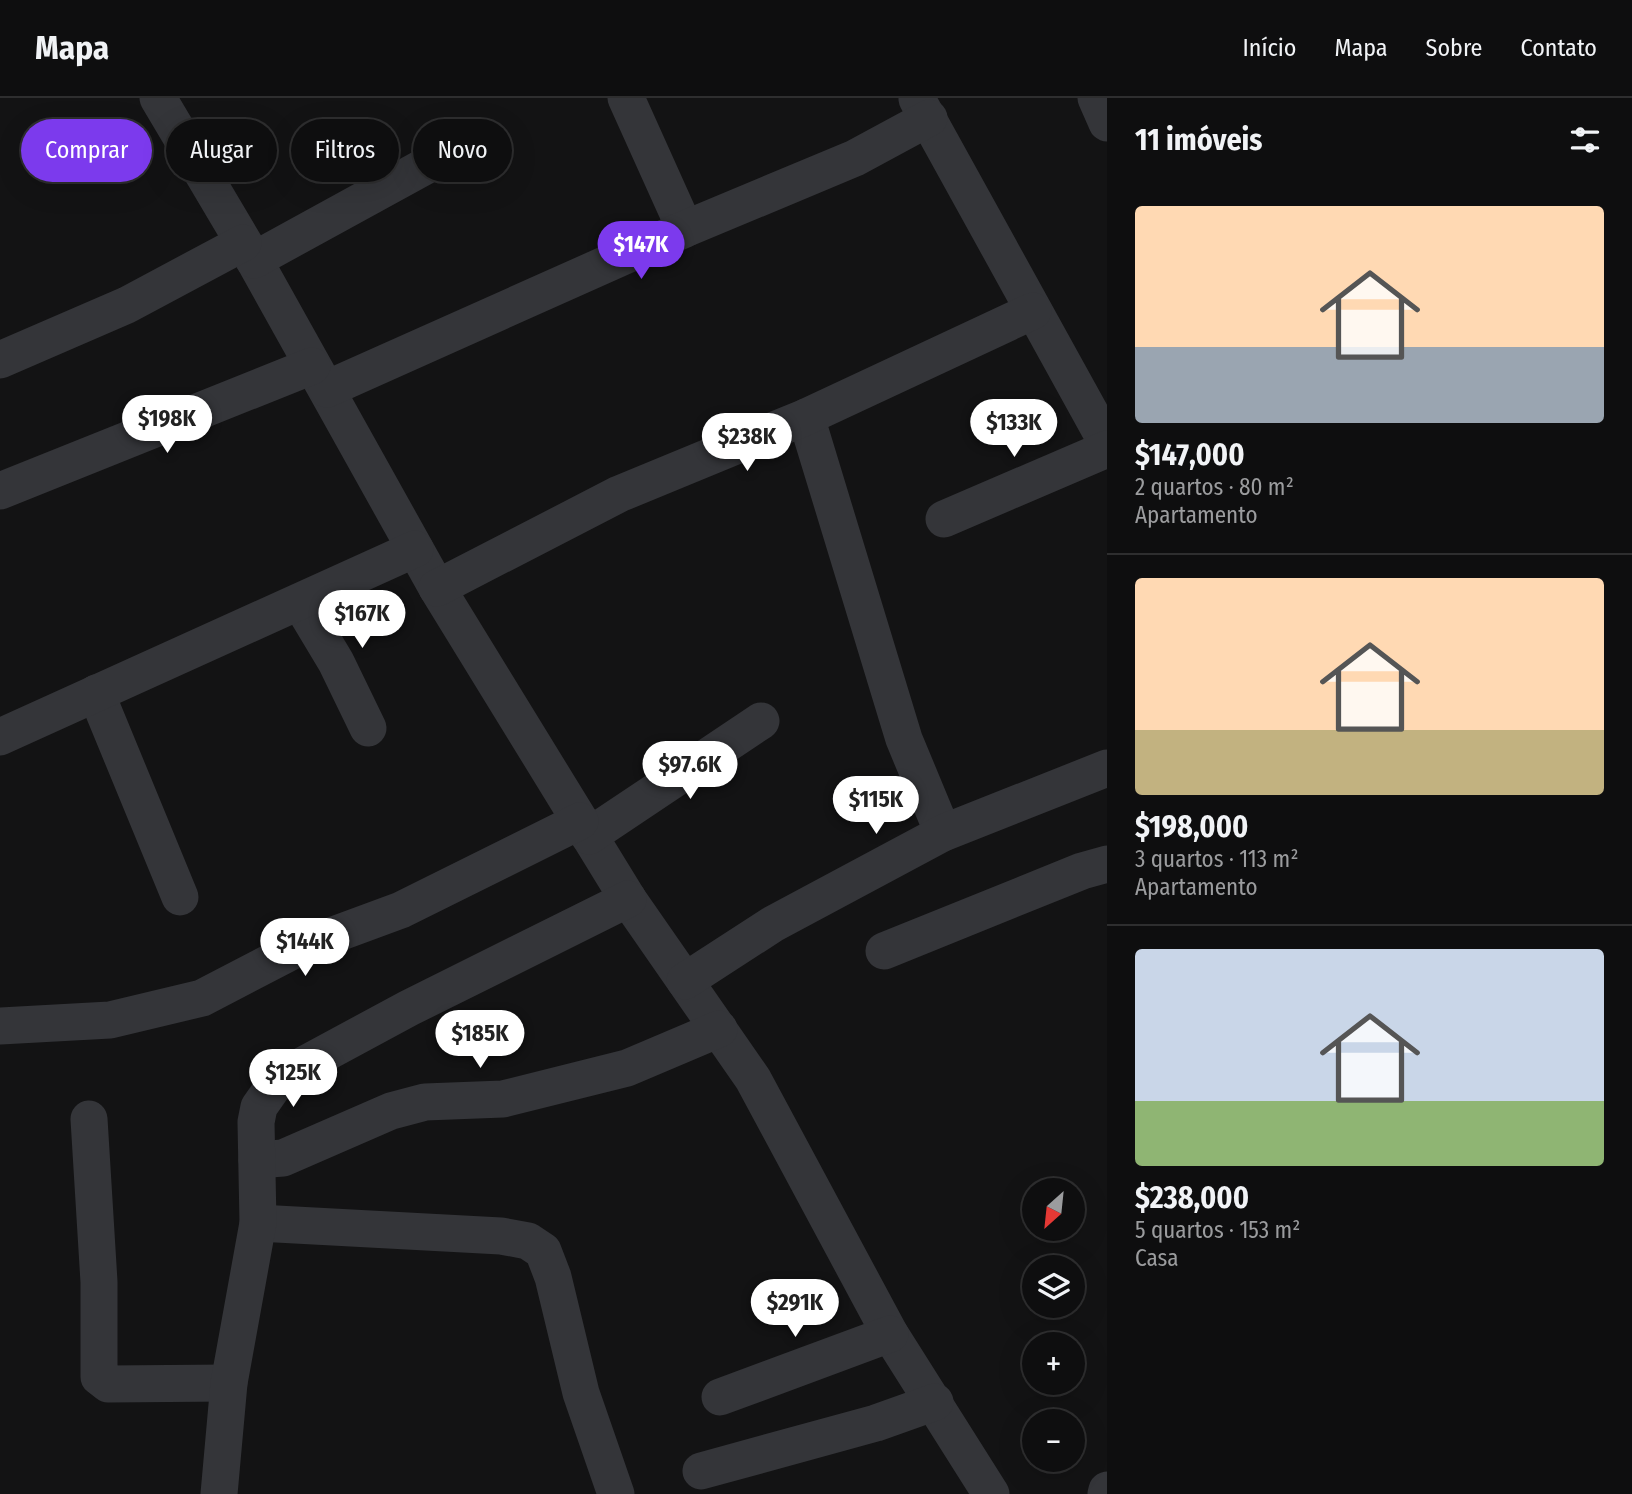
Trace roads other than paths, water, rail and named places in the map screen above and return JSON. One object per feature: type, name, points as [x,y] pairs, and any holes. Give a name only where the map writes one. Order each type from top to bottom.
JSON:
[{"type":"street","points":[[158,98],[249,251],[370,473],[437,588],[628,899],[753,1079],[890,1334],[992,1494]]},
{"type":"street","points":[[626,98],[685,229]]},
{"type":"street","points":[[1096,98],[1107,123]]},
{"type":"street","points":[[0,491],[319,377],[685,229],[855,158],[922,108],[1107,443]]},
{"type":"street","points":[[0,360],[62,336],[249,251],[413,171]]},
{"type":"street","points":[[437,588],[619,494],[806,417],[1032,311]]},
{"type":"street","points":[[806,417],[904,739],[943,833]]},
{"type":"street","points":[[944,519],[1107,449]]},
{"type":"street","points":[[0,737],[415,549]]},
{"type":"street","points":[[300,602],[336,662],[368,728]]},
{"type":"street","points":[[96,693],[180,897]]},
{"type":"street","points":[[0,1026],[110,1020],[202,998],[298,948],[401,910],[584,829],[761,721]]},
{"type":"street","points":[[685,981],[773,924],[943,833],[1107,768]]},
{"type":"street","points":[[884,951],[1082,871],[1107,864]]},
{"type":"street","points":[[219,1494],[229,1383],[258,1223],[259,1107],[274,1087],[296,1069],[409,1007],[628,899]]},
{"type":"street","points":[[257,1160],[283,1158],[391,1111],[425,1102],[503,1099],[627,1068],[719,1029]]},
{"type":"street","points":[[89,1119],[99,1282],[99,1377],[108,1384],[229,1383]]},
{"type":"street","points":[[258,1223],[501,1236],[528,1241],[543,1251],[581,1393],[616,1494]]},
{"type":"street","points":[[720,1397],[890,1334]]},
{"type":"street","points":[[701,1471],[876,1423],[935,1402]]}]
